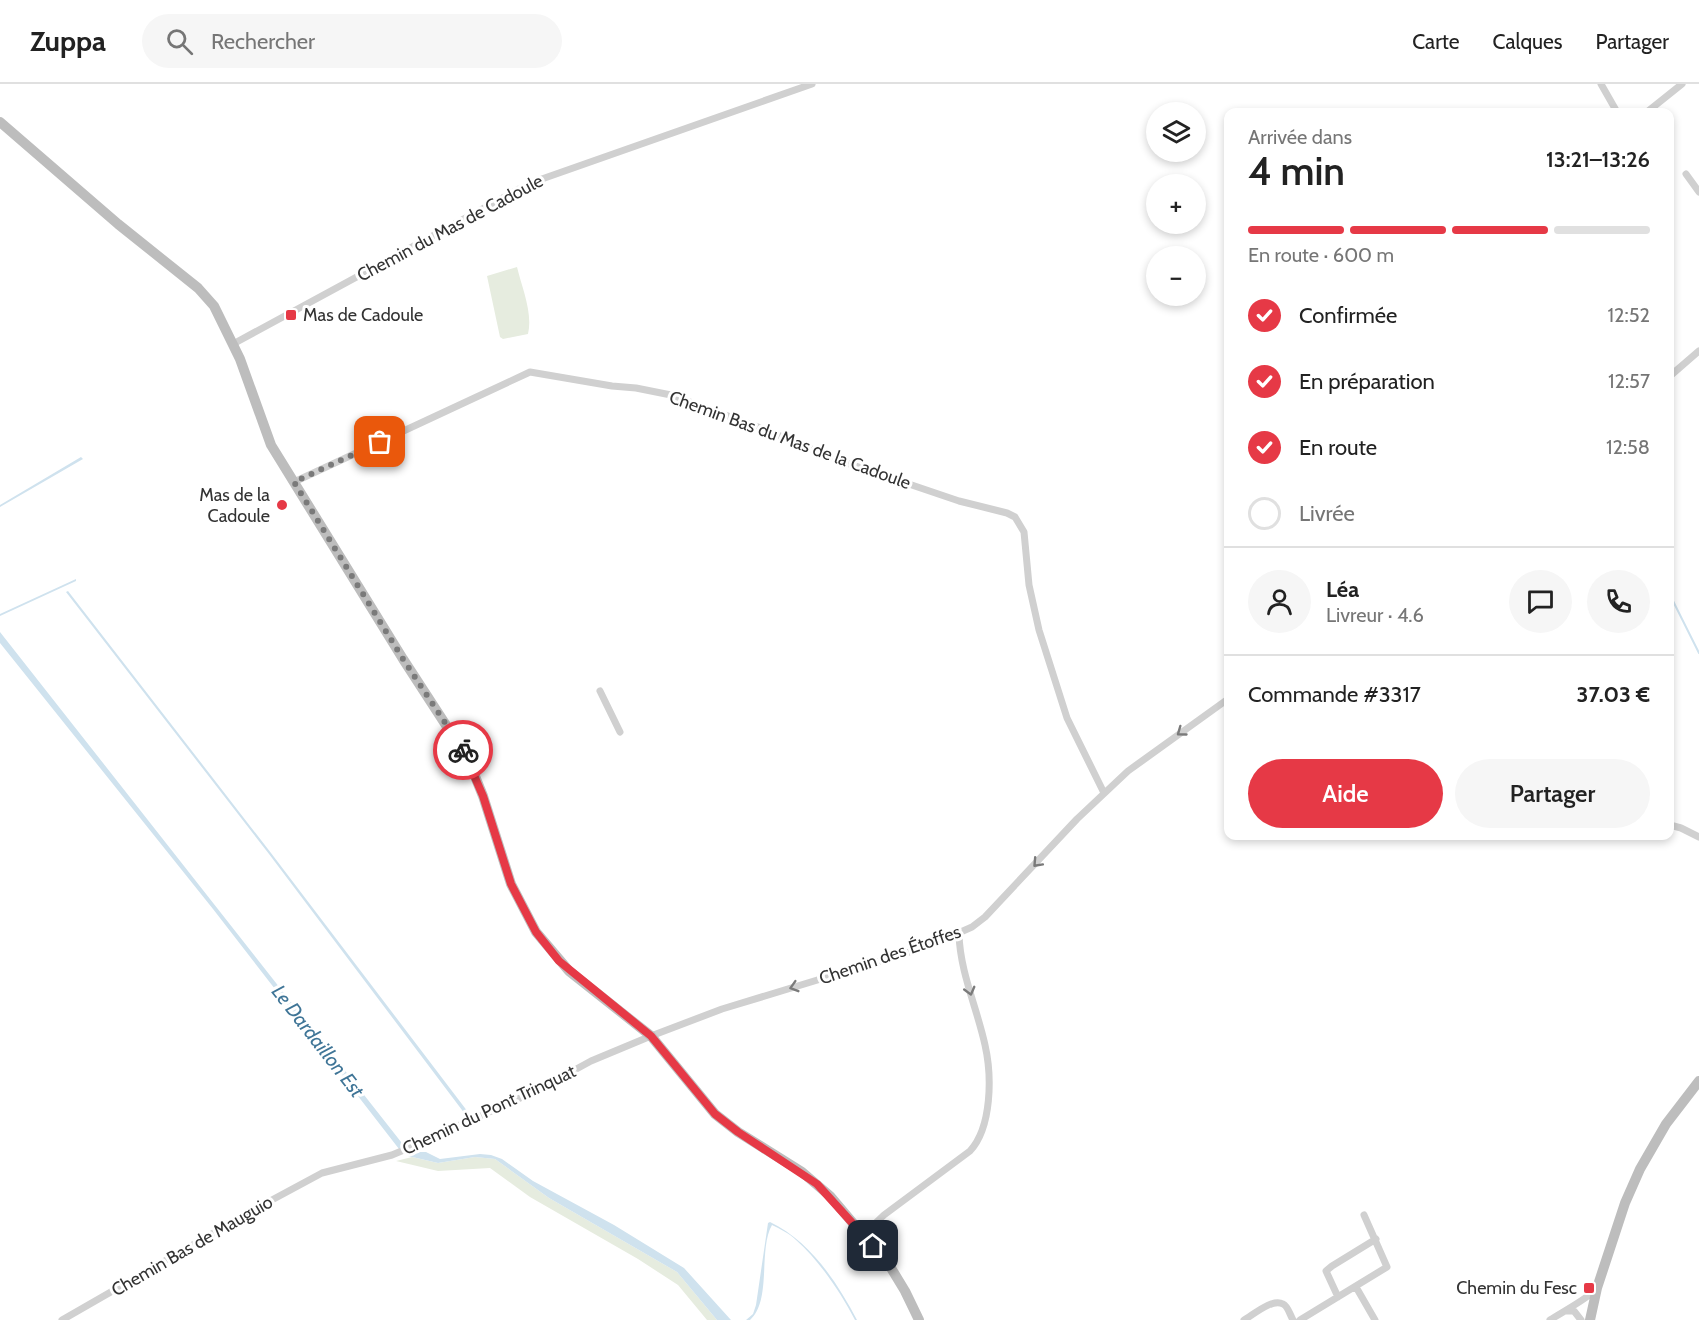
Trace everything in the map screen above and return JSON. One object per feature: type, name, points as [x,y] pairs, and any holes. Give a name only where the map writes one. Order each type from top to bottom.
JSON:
[{"type":"street","name":"Chemin du Mas de Cadoule","points":[[233,344],[519,189],[547,177],[812,84]]},
{"type":"street","points":[[1601,84],[1615,108]]},
{"type":"street","points":[[1652,108],[1682,84]]},
{"type":"street","points":[[0,122],[118,224],[198,288],[214,306],[233,344],[271,445],[403,659],[468,759],[483,796],[511,884],[536,932],[569,971],[651,1036],[715,1114],[738,1132],[817,1184],[891,1268],[919,1320]]},
{"type":"street","points":[[1686,174],[1699,192]]},
{"type":"street","points":[[1674,373],[1699,351]]},
{"type":"street","name":"Chemin Bas du Mas de la Cadoule","points":[[294,482],[530,372],[612,386],[636,387],[670,395],[758,427],[837,460],[959,501],[1007,513],[1015,517],[1023,532],[1029,585],[1039,630],[1067,718],[1104,793]]},
{"type":"street","points":[[600,691],[620,732]]},
{"type":"street","name":"Chemin des Étoffes","points":[[651,1036],[722,1010],[929,946],[959,933],[985,917],[1128,771],[1224,702]]},
{"type":"street","points":[[1674,826],[1699,837]]},
{"type":"street","points":[[863,1234],[884,1215],[962,1158],[980,1138],[987,1108],[986,1050],[963,964],[959,933]]},
{"type":"street","name":"Chemin du Pont Trinquat","points":[[322,1173],[392,1155],[538,1090],[591,1061],[651,1036]]},
{"type":"street","points":[[1588,1320],[1625,1203],[1640,1169],[1666,1124],[1699,1081]]},
{"type":"street","name":"Chemin Bas de Mauguio","points":[[62,1320],[322,1173]]},
{"type":"street","points":[[1300,1320],[1387,1267],[1365,1215]]},
{"type":"street","points":[[1338,1297],[1326,1271],[1376,1239]]},
{"type":"street","points":[[1356,1287],[1375,1320]]},
{"type":"street","points":[[1550,1320],[1586,1298],[1597,1288]]},
{"type":"street","points":[[1244,1320],[1274,1303],[1282,1303],[1287,1307],[1293,1320]]},
{"type":"street","points":[[1562,1312],[1574,1311],[1581,1320]]},
{"type":"shaded area","points":[[517,267],[528,309],[528,334],[503,339],[500,337],[487,276]]},
{"type":"shaded area","points":[[412,1157],[438,1163],[475,1157],[495,1159],[549,1198],[677,1272],[717,1320],[707,1320],[678,1285],[638,1259],[530,1197],[490,1168],[438,1171],[396,1161]]},
{"type":"water","points":[[81,457],[83,459],[0,507],[0,505]]},
{"type":"water","points":[[76,579],[76,581],[0,616],[0,614]]},
{"type":"water","points":[[68,591],[471,1116],[468,1118],[269,854],[66,592]]},
{"type":"water","name":"Le Dardaillon Est","points":[[0,632],[405,1147],[399,1149],[213,909],[0,643]]},
{"type":"water","points":[[426,1152],[440,1159],[480,1154],[502,1159],[533,1181],[614,1225],[684,1268],[731,1320],[717,1320],[677,1272],[549,1198],[495,1159],[475,1157],[438,1163],[408,1156]]},
{"type":"water","points":[[768,1223],[784,1230],[798,1240],[810,1251],[841,1291],[857,1320],[821,1267],[805,1248],[784,1231],[772,1225],[766,1247],[761,1301],[750,1320],[746,1320],[753,1314],[756,1305]]},
{"type":"waterway","points":[[1674,603],[1699,653]]},
{"type":"way so far","points":[[380,442],[294,482],[403,659],[463,750]]},
{"type":"place","name":"Mas de Cadoule","points":[[291,315]]},
{"type":"place","name":"Mas de la Cadoule","points":[[282,505]]},
{"type":"place","name":"Chemin du Fesc","points":[[1589,1288]]},
{"type":"route","points":[[463,750],[483,796],[498,847],[521,906],[536,932],[559,961],[651,1036],[715,1114],[738,1132],[817,1184],[873,1246]]}]
